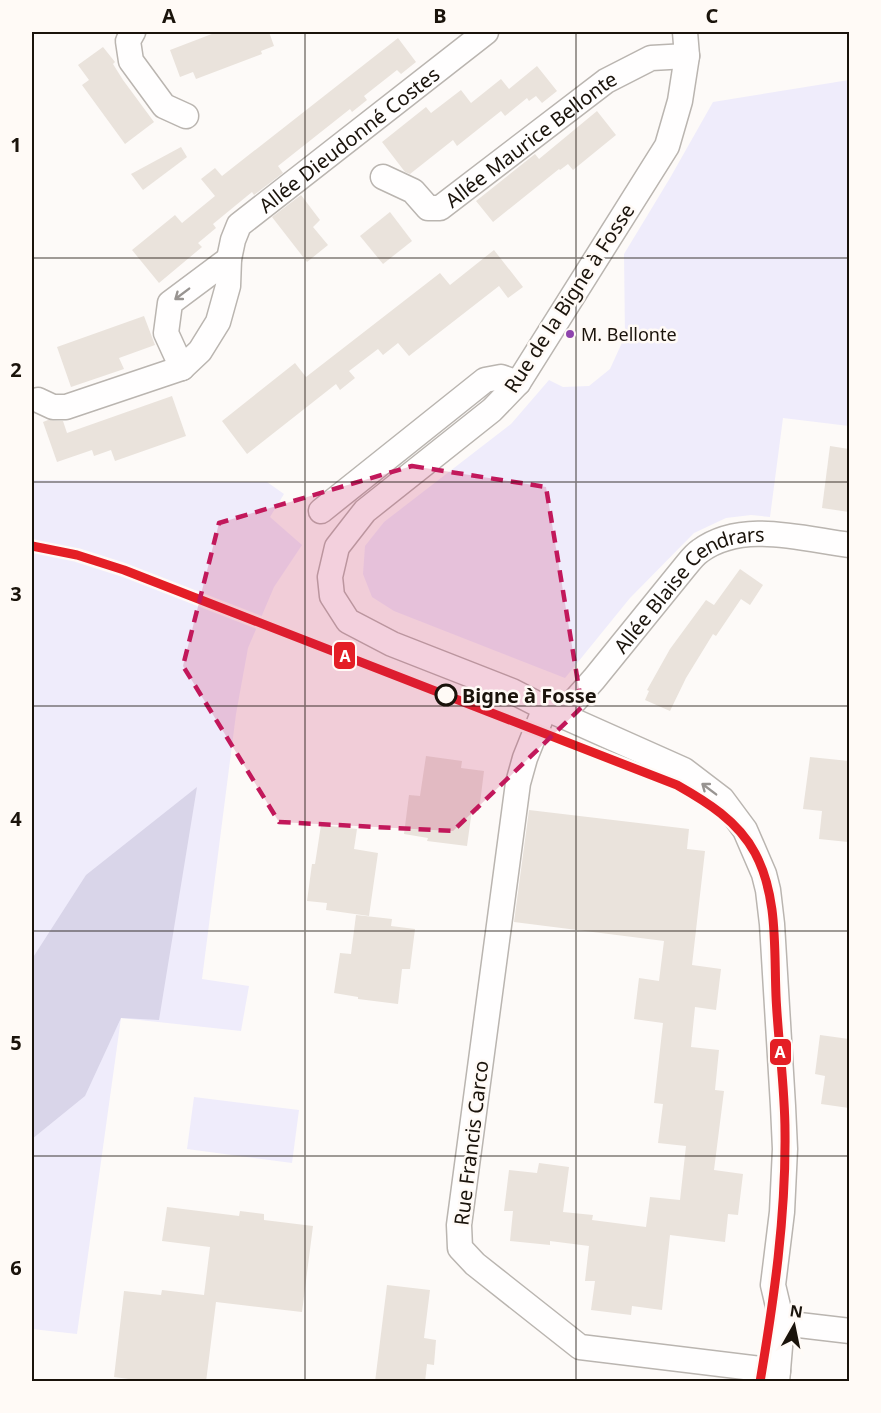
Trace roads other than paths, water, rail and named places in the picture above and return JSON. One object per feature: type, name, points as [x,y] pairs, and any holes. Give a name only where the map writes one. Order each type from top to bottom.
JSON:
[{"type":"street","points":[[133,32],[128,41],[131,61],[164,106],[186,116]]},
{"type":"street","name":"Allée Dieudonné Costes","points":[[38,400],[53,407],[66,408],[182,369],[200,351],[218,322],[228,286],[232,240],[239,225],[486,32]]},
{"type":"street","name":"Rue de la Bigne à Fosse","points":[[684,32],[687,56],[680,101],[667,146],[518,383],[492,410],[365,511],[337,547],[330,577],[332,596],[348,621],[392,644],[512,691],[553,712],[684,770],[722,799],[745,830],[764,874],[772,924],[784,1128],[782,1212],[773,1285],[782,1323],[778,1376]]},
{"type":"street","name":"Allée Maurice Bellonte","points":[[383,177],[413,191],[428,208],[440,208],[606,81],[651,58],[687,56]]},
{"type":"street","points":[[182,369],[166,333],[170,303],[229,259]]},
{"type":"street","points":[[321,511],[485,380],[501,377],[518,383]]},
{"type":"street","name":"Allée Blaise Cendrars","points":[[525,758],[553,712],[594,679],[700,551],[729,537],[760,533],[849,545]]},
{"type":"street","name":"Rue Francis Carco","points":[[525,758],[518,783],[503,890],[459,1225],[460,1248],[475,1264],[580,1347],[778,1376]]},
{"type":"street","points":[[782,1323],[849,1331]]},
{"type":"place","name":"M. Bellonte","points":[[570,334]]},
{"type":"place","name":"Bigne à Fosse","points":[[446,695]]}]
